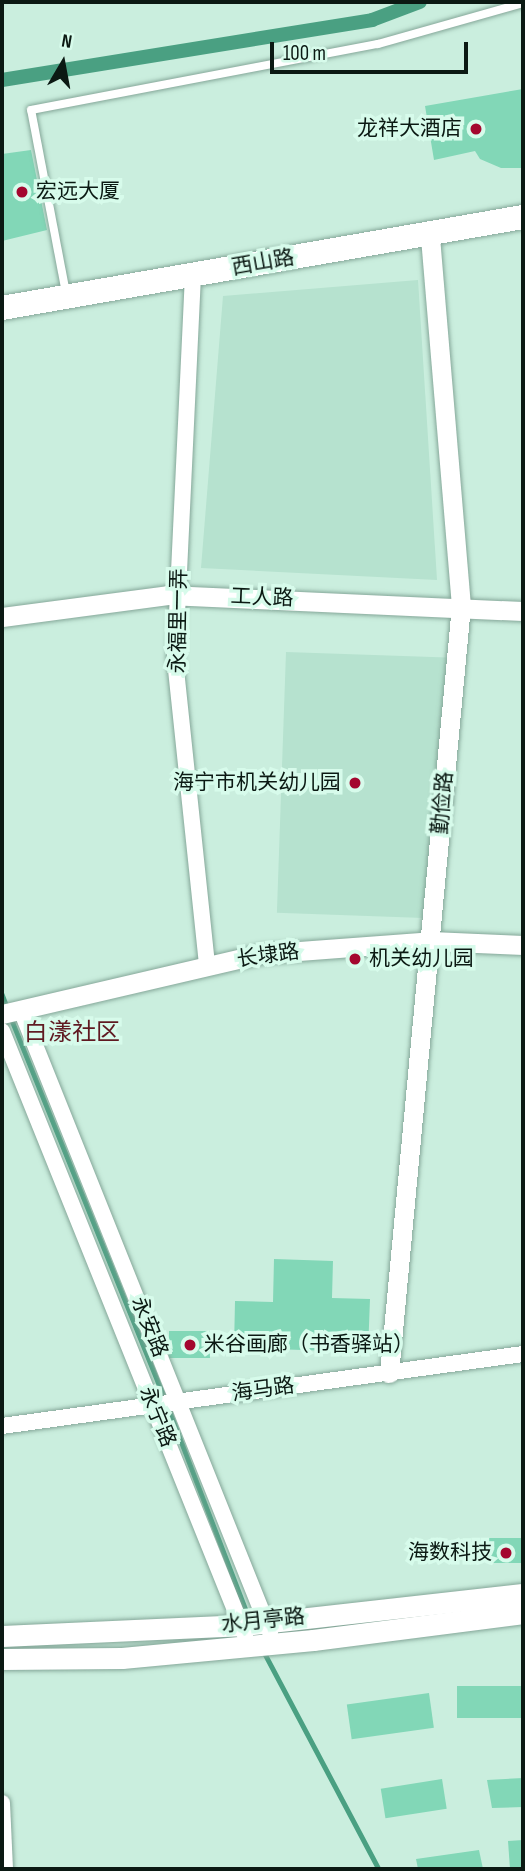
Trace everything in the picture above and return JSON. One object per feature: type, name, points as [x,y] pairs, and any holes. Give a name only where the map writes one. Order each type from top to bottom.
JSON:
[{"type":"main road","name":"西山路","points":[[2,308],[523,217]]},
{"type":"main road","name":"水月亭路","points":[[2,1636],[250,1624],[523,1594]]},
{"type":"main road","name":"水月亭路","points":[[2,1660],[122,1658],[247,1647],[523,1613]]},
{"type":"street","name":"勤俭路","points":[[389,1373],[461,606],[430,234]]},
{"type":"street","name":"永福里一弄","points":[[193,275],[175,660],[207,967]]},
{"type":"street","name":"工人路","points":[[2,617],[178,595],[461,606],[523,611]]},
{"type":"street","name":"长埭路","points":[[13,1012],[258,954],[431,941],[523,945]]},
{"type":"street","name":"永安路","points":[[13,1012],[250,1624],[277,1644]]},
{"type":"street","name":"永宁路","points":[[2,1031],[166,1403],[250,1624],[247,1647]]},
{"type":"street","name":"海马路","points":[[2,1426],[523,1354]]},
{"type":"street","points":[[2,1803],[5,1869]]},
{"type":"lane","points":[[67,296],[31,110],[378,44],[523,3]]},
{"type":"shaded area","points":[[418,280],[437,580],[201,568],[223,296]]},
{"type":"shaded area","name":"海宁市机关幼儿园","points":[[286,652],[447,658],[438,918],[277,913]]},
{"type":"building","name":"龙祥大酒店","points":[[523,89],[523,168],[501,168],[480,159],[475,151],[434,160],[425,106]]},
{"type":"building","name":"宏远大厦","points":[[31,150],[47,230],[2,241],[2,154]]},
{"type":"building","points":[[274,1259],[333,1261],[332,1298],[370,1299],[368,1352],[234,1348],[235,1301],[273,1302]]},
{"type":"building","name":"米谷画廊（书香驿站）","points":[[169,1331],[210,1331],[210,1358],[169,1358]]},
{"type":"building","name":"海数科技","points":[[487,1538],[523,1538],[523,1563],[487,1563]]},
{"type":"building","points":[[457,1686],[523,1686],[523,1718],[457,1718]]},
{"type":"building","points":[[429,1693],[434,1728],[352,1739],[347,1705]]},
{"type":"building","points":[[523,1778],[523,1807],[492,1808],[487,1780]]},
{"type":"building","points":[[442,1779],[447,1809],[385,1818],[381,1789]]},
{"type":"building","points":[[523,1840],[523,1869],[510,1869],[508,1841]]},
{"type":"building","points":[[479,1850],[483,1869],[418,1869],[416,1859]]},
{"type":"waterway","points":[[2,80],[372,20],[420,2]]},
{"type":"waterway","points":[[2,994],[7,1007]]},
{"type":"waterway","points":[[11,1018],[165,1399]]},
{"type":"waterway","points":[[168,1407],[249,1618]]},
{"type":"waterway","points":[[264,1652],[379,1869]]},
{"type":"place","name":"龙祥大酒店","points":[[476,129]]},
{"type":"place","name":"宏远大厦","points":[[22,192]]},
{"type":"place","name":"海宁市机关幼儿园","points":[[355,783]]},
{"type":"place","name":"机关幼儿园","points":[[355,959]]},
{"type":"place","name":"米谷画廊（书香驿站）","points":[[190,1345]]},
{"type":"place","name":"海数科技","points":[[506,1553]]},
{"type":"district","name":"白漾社区","points":[[72,1033]]}]
